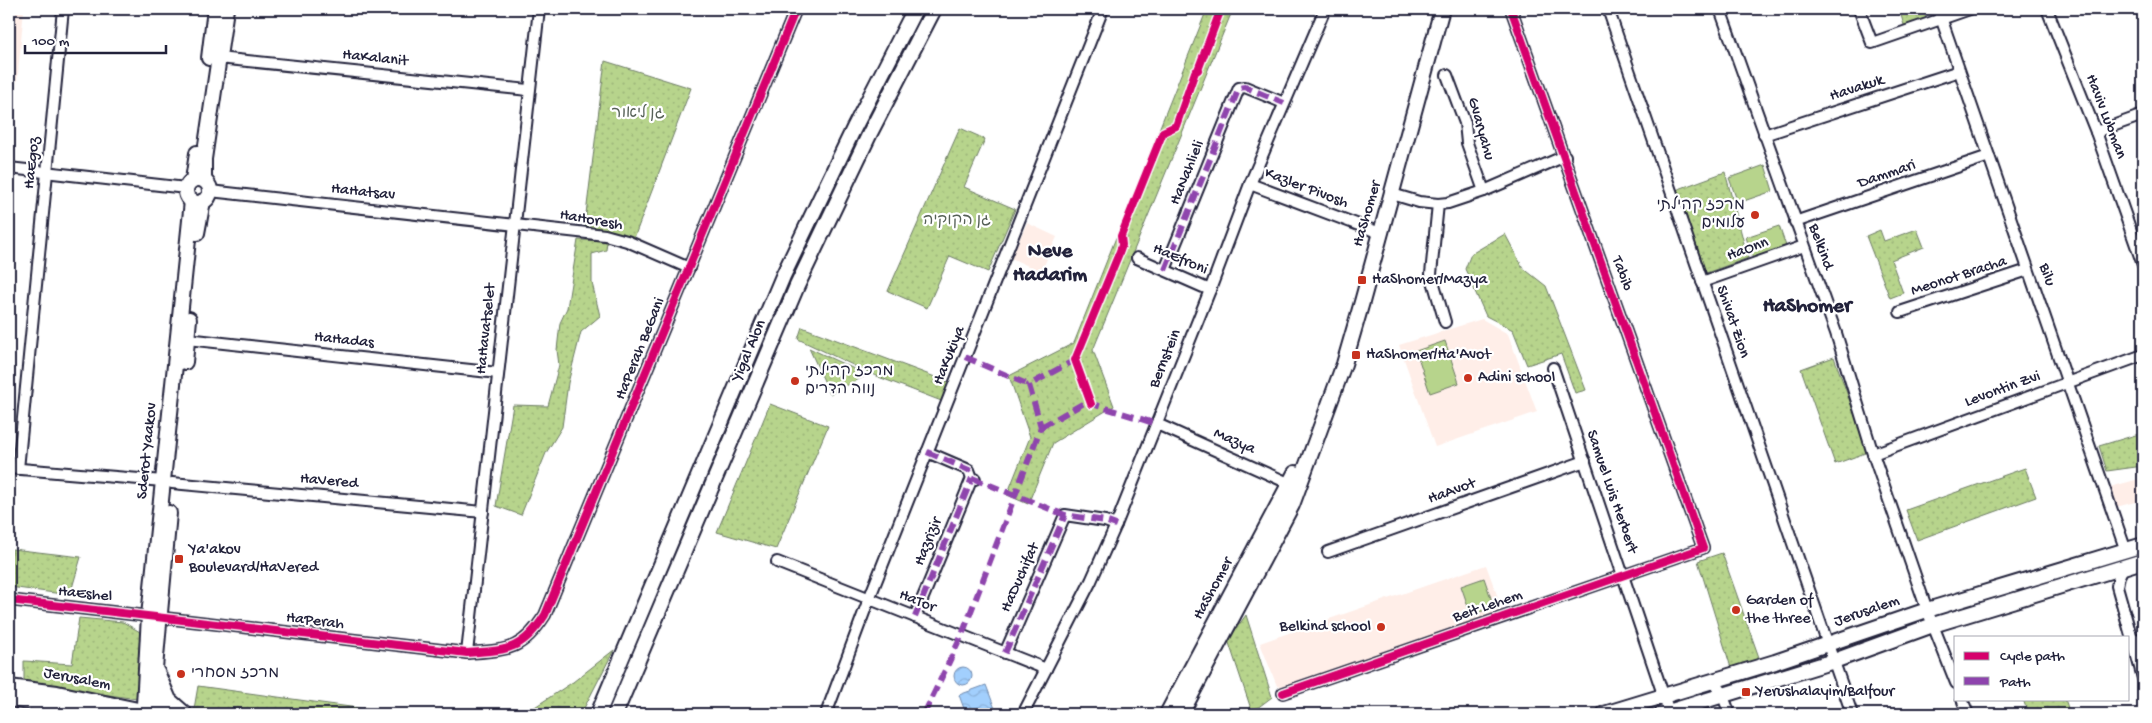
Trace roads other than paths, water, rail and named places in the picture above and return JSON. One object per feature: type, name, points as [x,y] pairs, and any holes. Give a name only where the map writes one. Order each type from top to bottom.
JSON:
[{"type":"street","name":"HaEgoz","points":[[14,468],[63,9]]},
{"type":"street","name":"Sderot Yaakov","points":[[143,708],[198,190],[215,9]]},
{"type":"street","name":"Sderot Yaakov","points":[[167,482],[187,339],[198,190],[226,9]]},
{"type":"street","name":"HaHavatselet","points":[[467,654],[538,9]]},
{"type":"street","name":"HaPerah BeGani","points":[[467,654],[502,650],[519,644],[534,632],[545,615],[796,9]]},
{"type":"street","name":"Yigal Alon","points":[[598,714],[782,276],[854,128],[915,9]]},
{"type":"street","name":"Yigal Alon","points":[[614,714],[797,286],[870,133],[934,9]]},
{"type":"street","name":"HaKukiya","points":[[826,714],[869,599],[1104,9]]},
{"type":"street","name":"Bernstein","points":[[1023,714],[1092,581],[1116,525],[1210,290],[1250,184],[1325,9]]},
{"type":"street","name":"HaShomer","points":[[1167,714],[1295,486],[1320,426],[1344,364],[1442,9]]},
{"type":"street","name":"Tabib","points":[[1511,9],[1565,156],[1703,548]]},
{"type":"street","name":"Shivat Zion","points":[[1608,9],[1852,714]]},
{"type":"street","name":"Belkind","points":[[1720,9],[1836,334],[1873,454],[1933,625],[1954,679]]},
{"type":"street","points":[[1859,9],[1872,44],[1970,9]]},
{"type":"street","name":"Bilu","points":[[1938,9],[2126,551]]},
{"type":"street","name":"Haviv Lubman","points":[[2047,9],[2096,132],[2143,265]]},
{"type":"street","name":"HaKalanit","points":[[218,58],[528,90]]},
{"type":"street","name":"Havakuk","points":[[1764,135],[1959,71]]},
{"type":"street","name":"Gvaryahu","points":[[1447,75],[1465,123],[1467,143],[1484,191]]},
{"type":"street","name":"HaNahlieli","points":[[1164,270],[1239,88],[1245,87],[1284,103]]},
{"type":"street","points":[[2096,132],[2143,115]]},
{"type":"street","points":[[1392,194],[1419,202],[1438,204],[1484,191],[1565,156]]},
{"type":"street","name":"Dammari","points":[[1795,222],[1989,156]]},
{"type":"street","name":"HaHatsav","points":[[9,168],[514,224]]},
{"type":"street","name":"Kazler Pivosh","points":[[1250,184],[1380,233]]},
{"type":"street","points":[[1438,204],[1431,274],[1445,322]]},
{"type":"street","name":"HaHoresh","points":[[514,224],[605,235],[627,242],[689,268]]},
{"type":"street","name":"HaOnn","points":[[1702,282],[1804,246]]},
{"type":"street","name":"HaEfroni","points":[[1137,258],[1210,290]]},
{"type":"street","name":"Meonot Bracha","points":[[1900,312],[2028,270]]},
{"type":"street","name":"HaHadas","points":[[187,339],[498,373]]},
{"type":"street","name":"Levontin Zvi","points":[[1873,454],[2143,355]]},
{"type":"street","name":"Samuel Luis Herbert","points":[[1553,368],[1664,696],[1666,713]]},
{"type":"street","name":"Mazya","points":[[1157,424],[1295,486]]},
{"type":"street","name":"Hazrizir","points":[[915,617],[973,479],[969,470],[927,452]]},
{"type":"street","name":"HaAvot","points":[[1328,552],[1585,461]]},
{"type":"street","name":"HaVered","points":[[14,468],[483,512]]},
{"type":"street","name":"HaShomer","points":[[1181,714],[1292,505],[1295,486]]},
{"type":"street","name":"HaDuchifat","points":[[1005,652],[1065,514],[1105,521],[1116,525]]},
{"type":"street","name":"Jerusalem","points":[[1604,714],[1828,645],[1928,610],[2143,545]]},
{"type":"street","name":"Beit Lehem","points":[[1283,692],[1703,548]]},
{"type":"street","points":[[1666,713],[1834,661],[1933,625],[2143,561]]},
{"type":"street","name":"HaTor","points":[[777,562],[1046,669]]},
{"type":"street","points":[[2123,568],[2117,586],[2130,636]]},
{"type":"street","points":[[2101,575],[2110,579],[2117,586]]},
{"type":"street","name":"HaEshel","points":[[9,600],[154,616]]},
{"type":"street","name":"Sderot Yaakov","points":[[143,708],[155,666],[154,616]]},
{"type":"street","name":"HaPerah","points":[[154,616],[467,654]]},
{"type":"street","points":[[2130,638],[2143,678]]},
{"type":"street","points":[[2131,642],[2143,638]]},
{"type":"street","points":[[155,666],[169,700],[185,714]]},
{"type":"street","points":[[1711,681],[1720,688],[1730,714]]},
{"type":"street","name":"Jerusalem","points":[[9,687],[57,693],[143,708]]},
{"type":"street","name":"Jerusalem","points":[[9,699],[110,714]]},
{"type":"street","points":[[1962,700],[1968,714]]},
{"type":"street","points":[[143,708],[161,708],[166,714]]},
{"type":"water","points":[[963,667],[969,670],[972,676],[969,682],[963,685],[957,682],[954,676],[957,670]]},
{"type":"water","points":[[986,685],[997,714],[966,714],[959,695]]},
{"type":"place","name":"מרכז קהילתי עלומים","points":[[1755,215]]},
{"type":"place","name":"HaShomer/Mazya","points":[[1362,280]]},
{"type":"place","name":"HaShomer/Ha'Avot","points":[[1356,355]]},
{"type":"place","name":"Adini school","points":[[1468,378]]},
{"type":"place","name":"מרכז קהילתי נווה הדרים","points":[[795,381]]},
{"type":"place","name":"Ya'akov Boulevard/HaVered","points":[[179,559]]},
{"type":"place","name":"Garden of the three","points":[[1736,610]]},
{"type":"place","name":"Belkind school","points":[[1381,627]]},
{"type":"place","name":"מרכז מסחרי","points":[[181,674]]},
{"type":"place","name":"Yerushalayim/Balfour","points":[[1746,692]]},
{"type":"district","name":"Neve Hadarim","points":[[1050,264]]},
{"type":"district","name":"HaShomer","points":[[1807,307]]},
{"type":"park label","name":"גן ליאור","points":[[638,114]]},
{"type":"park label","name":"גן הקוקיה","points":[[957,221]]}]
